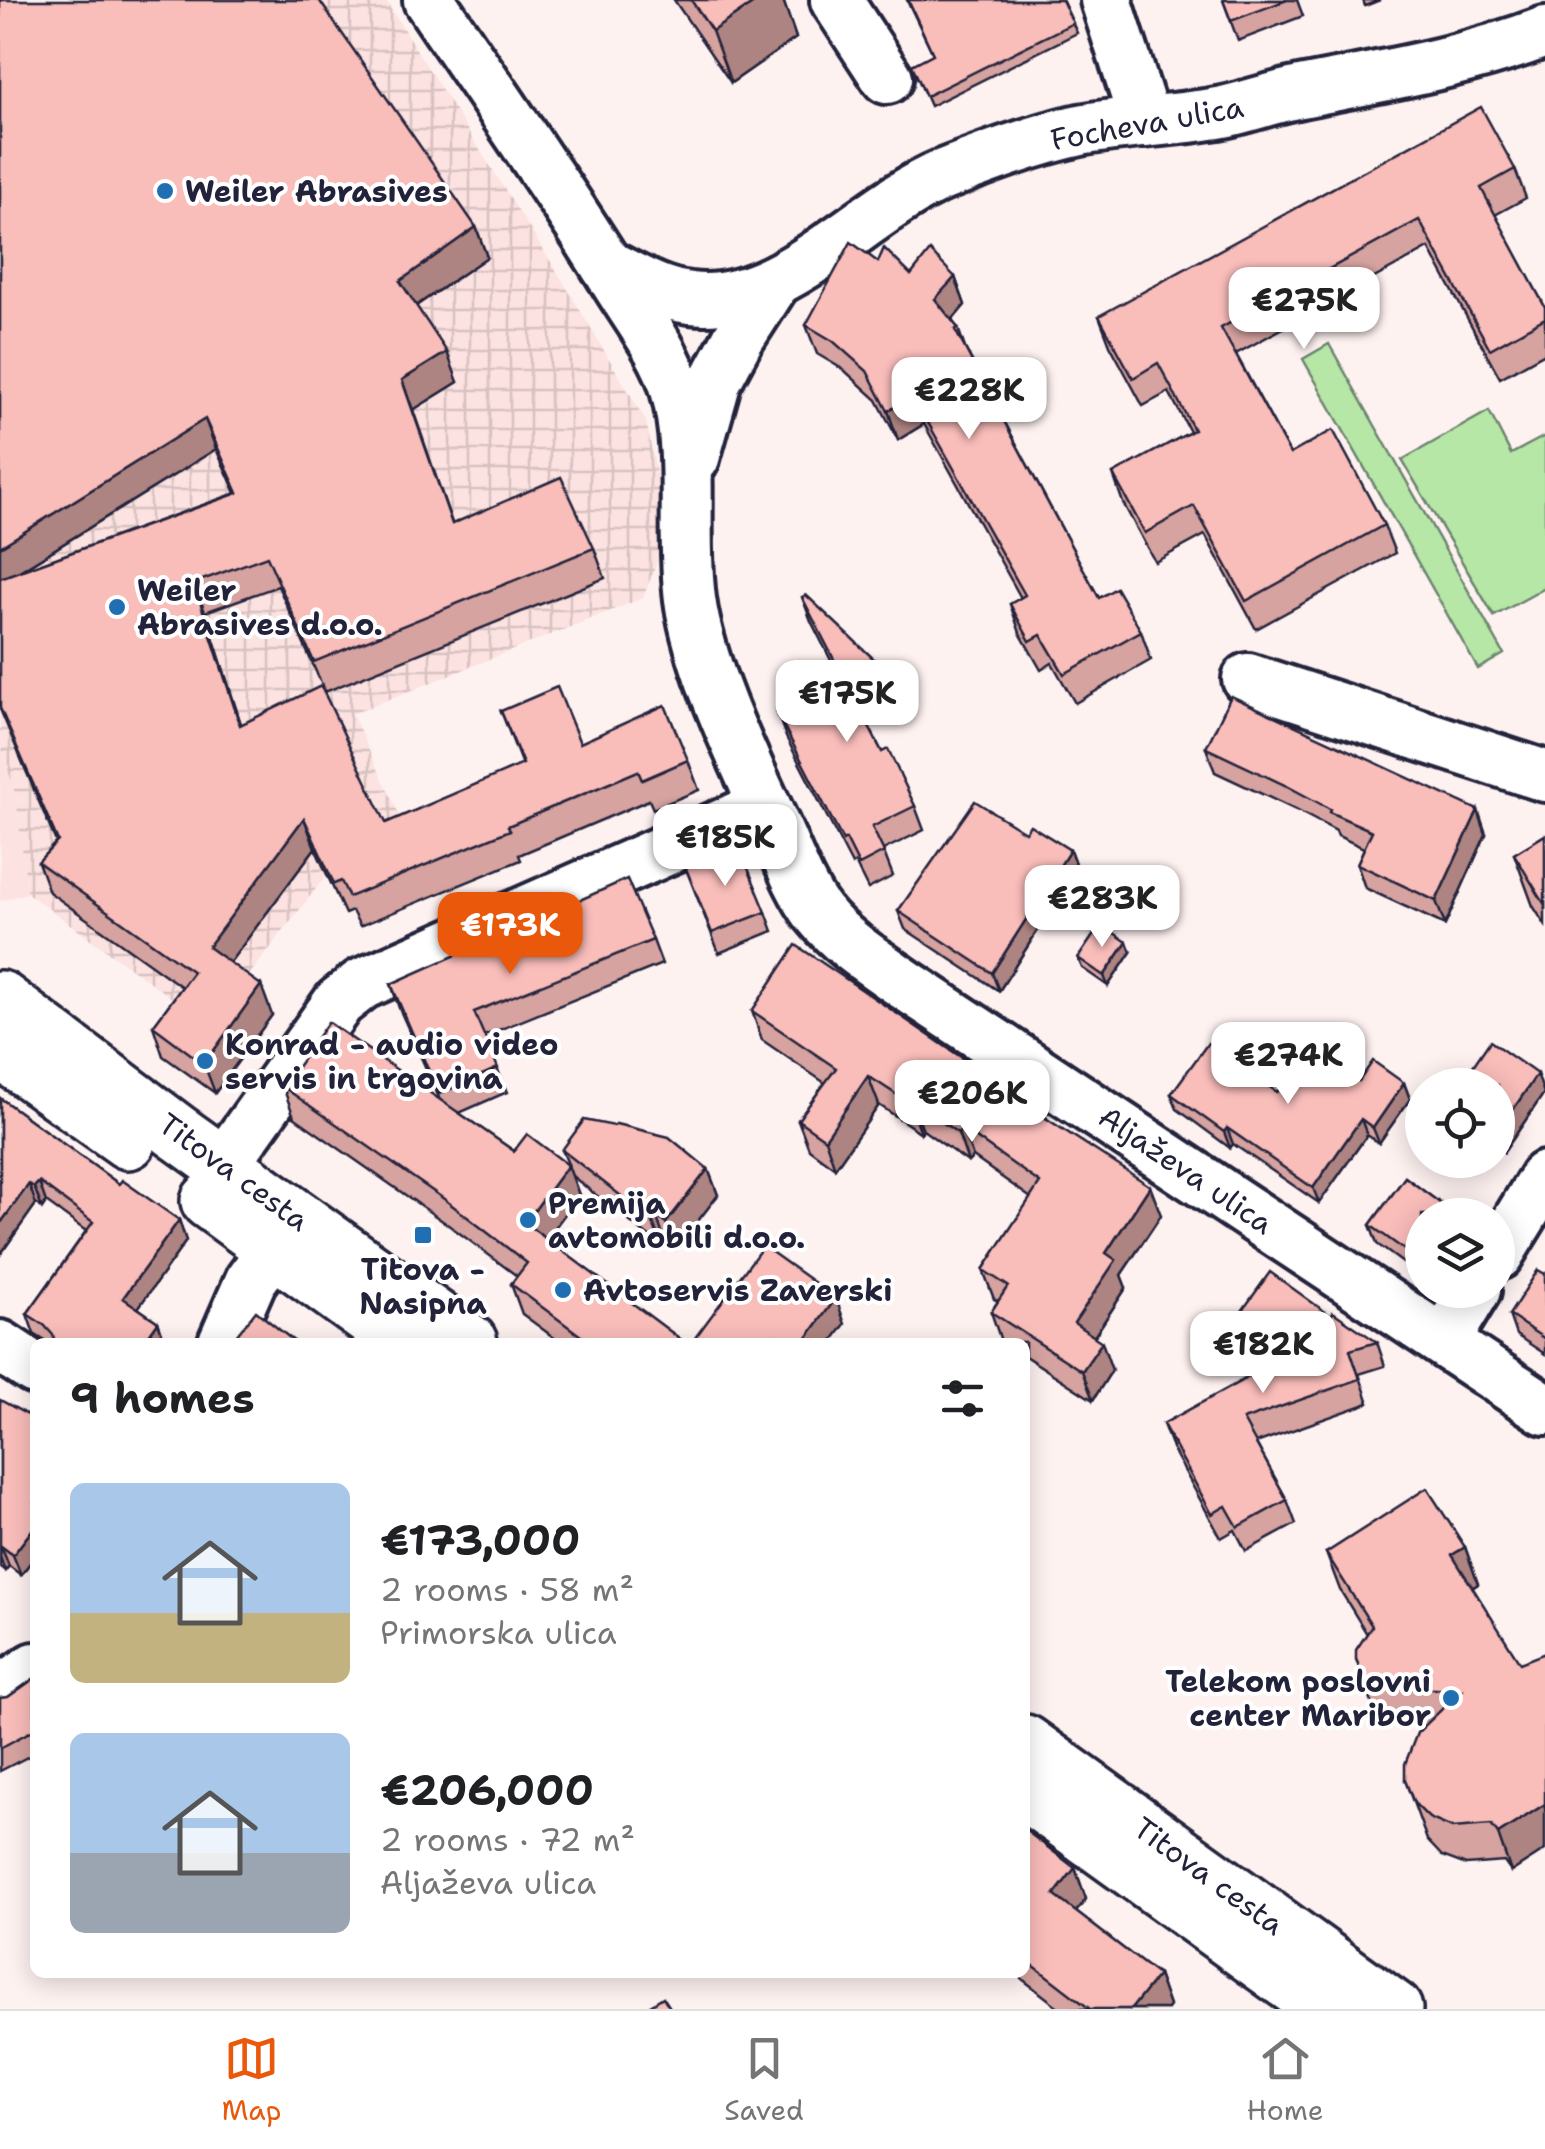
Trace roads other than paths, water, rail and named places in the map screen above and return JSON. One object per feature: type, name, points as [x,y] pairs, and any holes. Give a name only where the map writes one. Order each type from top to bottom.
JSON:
[{"type":"main road","name":"Titova cesta","points":[[0,999],[464,1338]]},
{"type":"main road","name":"Titova cesta","points":[[0,1050],[397,1338]]},
{"type":"main road","name":"Titova cesta","points":[[1030,1747],[1394,2009]]},
{"type":"main road","name":"Titova cesta","points":[[1030,1796],[1326,2009]]},
{"type":"street","name":"Aljaževa ulica","points":[[429,0],[606,264],[676,386],[689,478],[686,549],[690,603],[707,668],[765,806],[818,913],[852,946],[1545,1409]]},
{"type":"street","points":[[836,0],[887,78]]},
{"type":"street","points":[[1106,0],[1146,122]]},
{"type":"street","name":"Focheva ulica","points":[[606,264],[658,291],[691,299],[726,297],[774,283],[939,177],[1080,130],[1224,112],[1292,94],[1400,75],[1499,50],[1545,32]]},
{"type":"street","name":"Aljaževa ulica","points":[[689,478],[716,380],[774,283]]},
{"type":"street","points":[[1248,680],[1545,776]]},
{"type":"street","points":[[223,1165],[339,1002],[362,984],[765,806]]},
{"type":"street","points":[[1515,1226],[1545,1177]]},
{"type":"street","points":[[226,1338],[251,1280],[274,1249]]},
{"type":"street","points":[[1444,1341],[1464,1308]]},
{"type":"street","points":[[0,1346],[30,1366]]},
{"type":"street","points":[[0,1692],[30,1671]]},
{"type":"place","name":"Weiler Abrasives","points":[[165,191]]},
{"type":"place","name":"Weiler Abrasives d.o.o.","points":[[117,607]]},
{"type":"place","name":"Konrad - audio video servis in trgovina","points":[[205,1061]]},
{"type":"place","name":"Premija avtomobili d.o.o.","points":[[528,1220]]},
{"type":"place","name":"Titova - Nasipna","points":[[423,1235]]},
{"type":"place","name":"Avtoservis Zaverski","points":[[563,1290]]},
{"type":"place","name":"Telekom poslovni center Maribor","points":[[1451,1698]]}]
